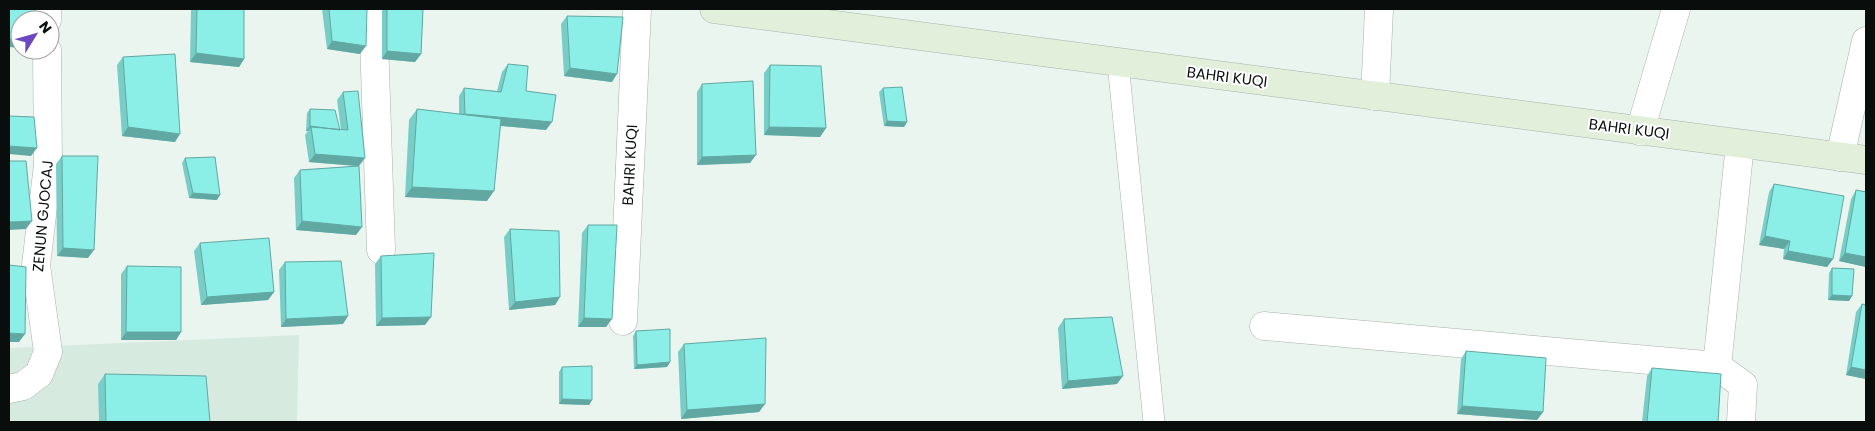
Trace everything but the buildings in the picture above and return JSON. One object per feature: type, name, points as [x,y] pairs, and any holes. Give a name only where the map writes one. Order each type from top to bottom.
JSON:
[{"type":"street","points":[[373,9],[381,250]]},
{"type":"street","name":"BAHRI KUQI","points":[[623,321],[637,9]]},
{"type":"street","name":"BAHRI KUQI","points":[[714,9],[1853,159],[1866,41]]},
{"type":"street","points":[[1375,96],[1379,9]]},
{"type":"street","points":[[1640,130],[1676,9]]},
{"type":"street","name":"ZENUN GJOCAJ","points":[[9,389],[23,386],[39,374],[48,352],[36,265],[48,166],[47,60]]},
{"type":"street","points":[[1717,366],[1740,144]]},
{"type":"street","points":[[19,164],[48,166]]},
{"type":"street","points":[[1264,326],[1717,366],[1744,385],[1741,422]]},
{"type":"lane","points":[[1118,63],[1154,422]]},
{"type":"shaded area","points":[[299,335],[297,422],[9,422],[9,348]]}]
